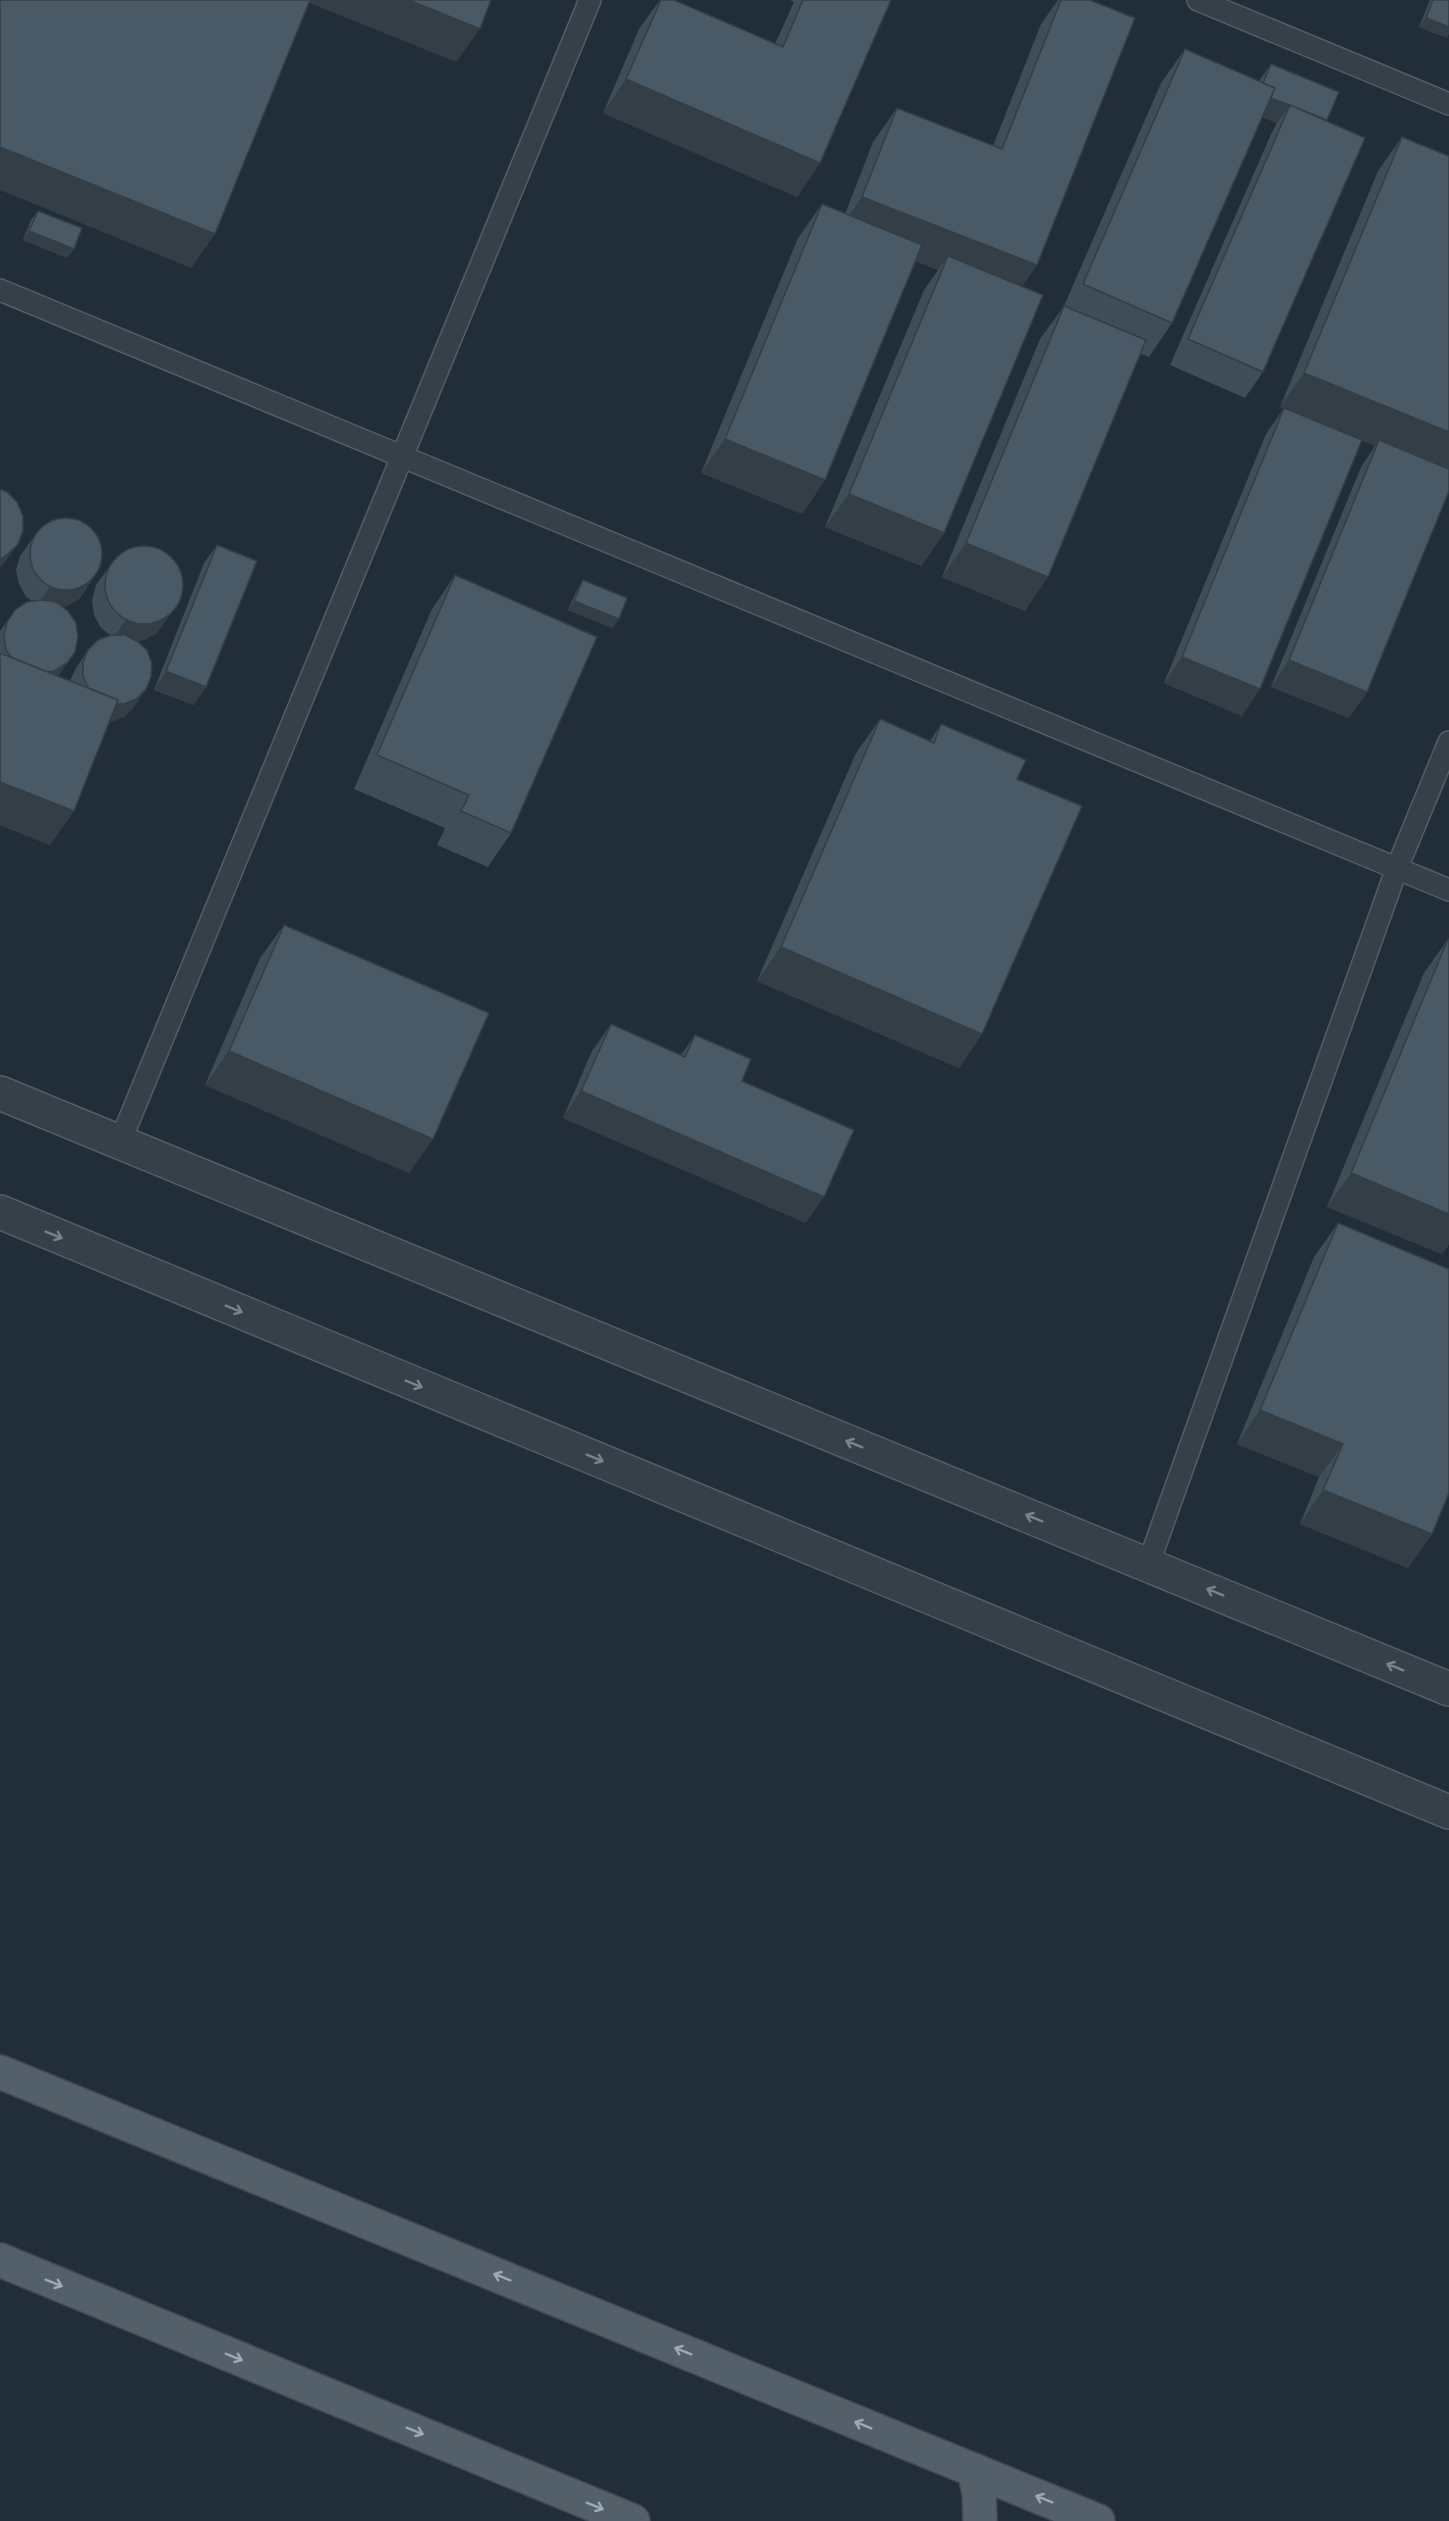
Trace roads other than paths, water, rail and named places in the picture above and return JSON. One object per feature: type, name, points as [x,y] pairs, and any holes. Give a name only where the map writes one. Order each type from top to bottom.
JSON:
[{"type":"main road","points":[[0,2072],[1098,2521]]},
{"type":"main road","points":[[0,2260],[633,2521]]},
{"type":"main road","points":[[974,2470],[979,2493],[980,2521]]},
{"type":"street","points":[[0,1093],[1449,1689]]},
{"type":"street","points":[[0,1212],[1449,1812]]},
{"type":"lane","points":[[120,1142],[590,0]]},
{"type":"lane","points":[[1198,0],[1449,104]]},
{"type":"lane","points":[[0,290],[1449,890]]},
{"type":"lane","points":[[1148,1565],[1397,868],[1449,742]]}]
